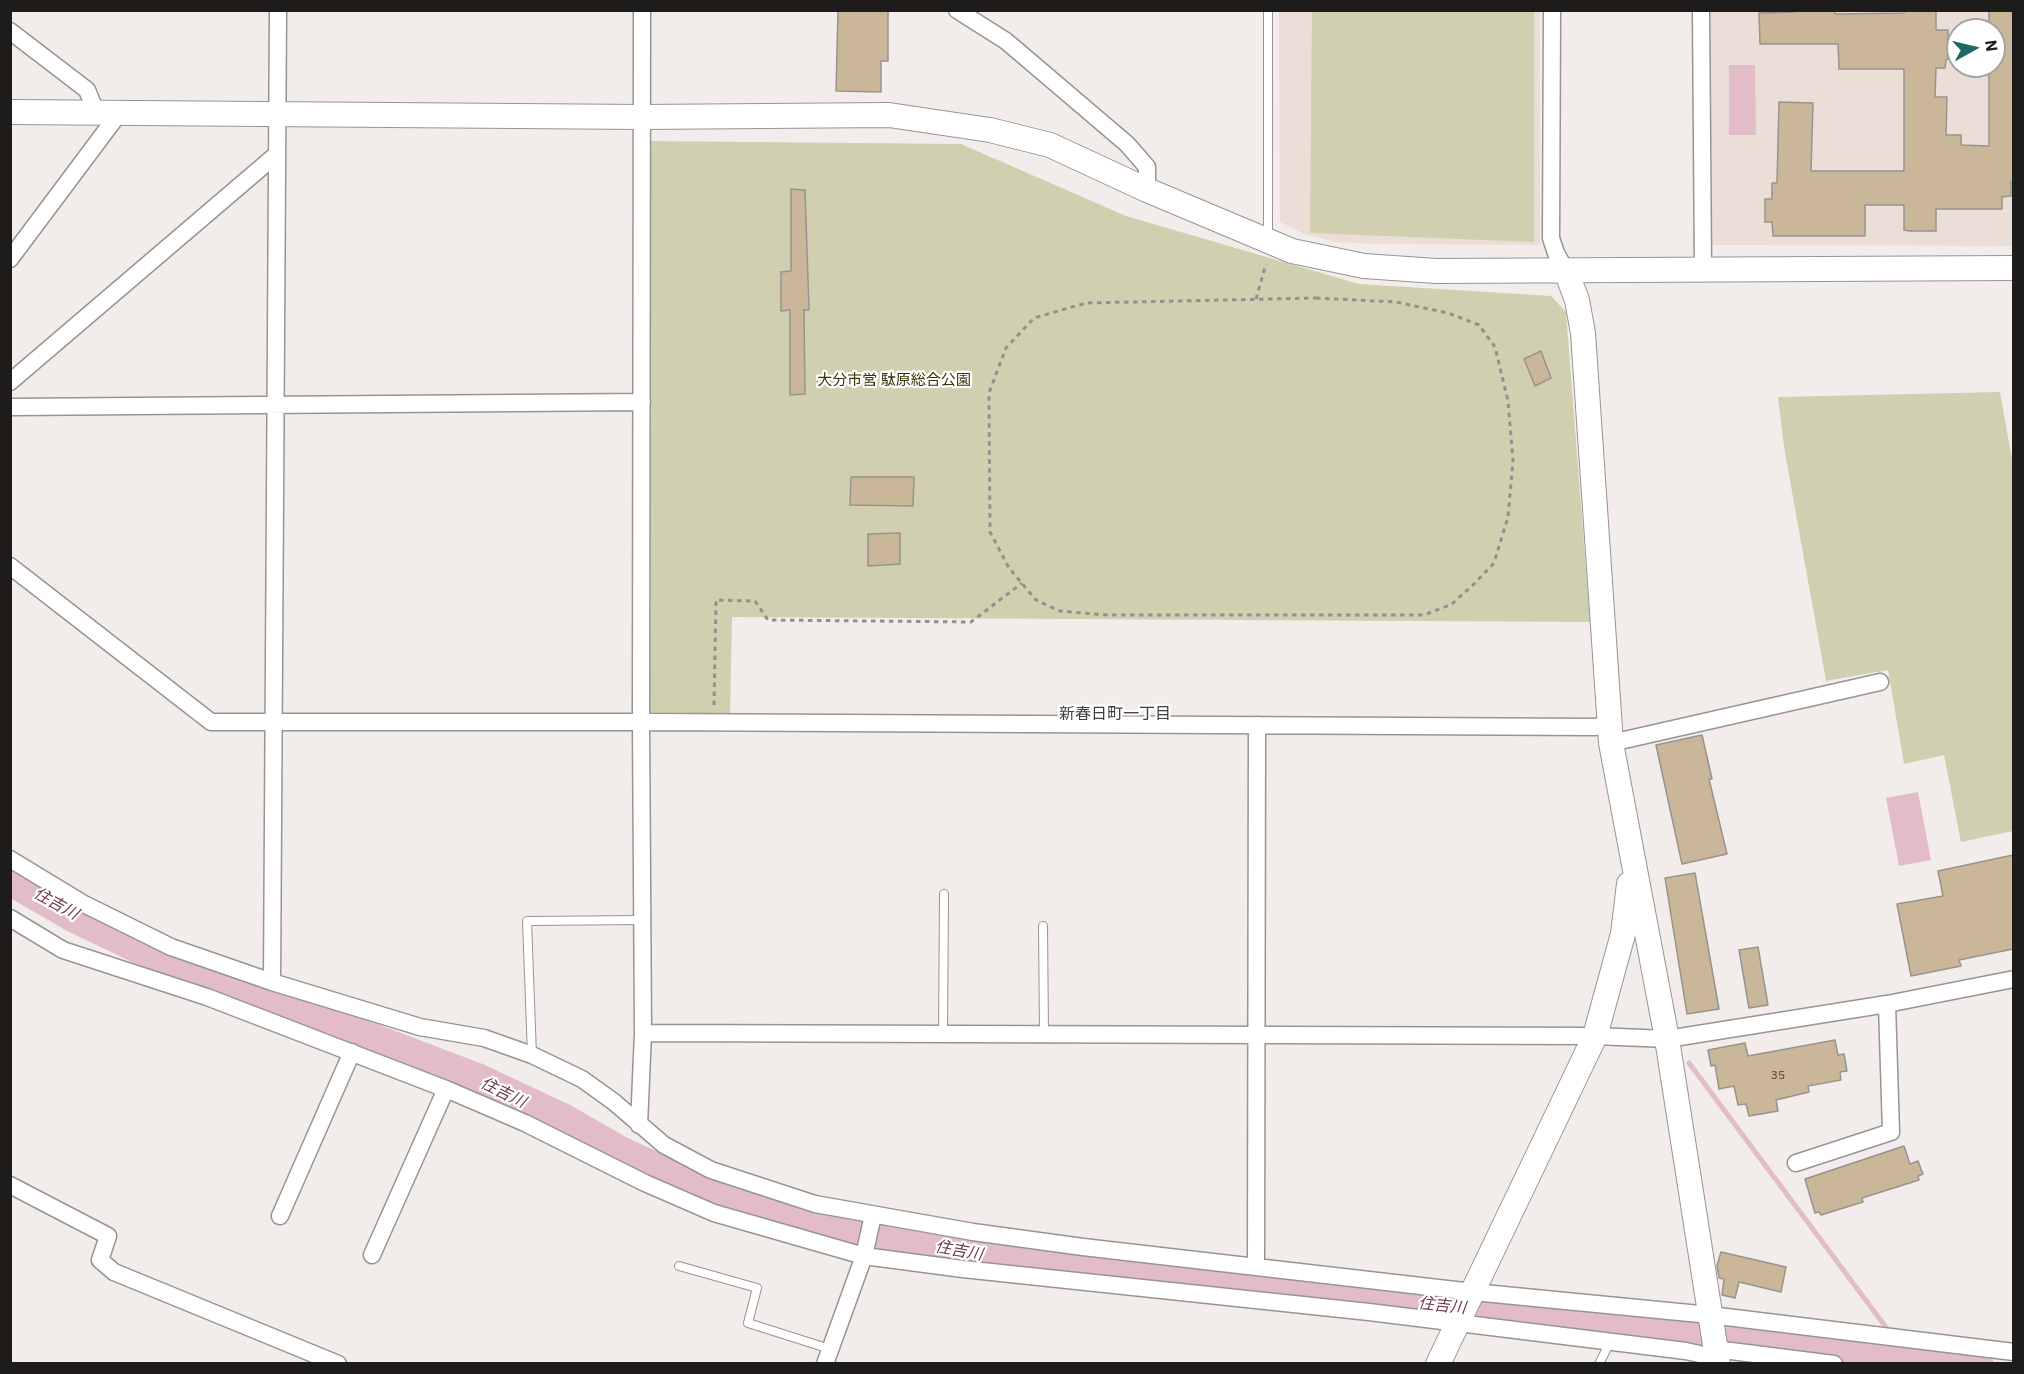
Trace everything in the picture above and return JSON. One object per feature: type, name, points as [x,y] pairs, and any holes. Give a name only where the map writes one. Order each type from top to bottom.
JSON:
[{"type":"street","points":[[272,982],[278,10]]},
{"type":"street","points":[[639,1125],[643,1033],[642,10]]},
{"type":"street","points":[[957,10],[1006,41],[1127,144],[1147,167],[1147,190]]},
{"type":"street","points":[[1552,10],[1551,238],[1577,300],[1583,333],[1610,734],[1667,1039],[1717,1357]]},
{"type":"street","points":[[1701,10],[1703,269]]},
{"type":"street","points":[[10,31],[87,90],[96,112]]},
{"type":"street","points":[[10,112],[642,117],[889,115],[990,130],[1050,145],[1147,190],[1267,253],[1292,251],[1322,259],[1387,268],[1436,271],[2013,268]]},
{"type":"street","points":[[10,259],[120,112]]},
{"type":"street","points":[[10,381],[277,154]]},
{"type":"street","points":[[10,407],[642,402]]},
{"type":"street","points":[[10,566],[211,722],[714,722],[1595,727],[1610,734],[1880,682]]},
{"type":"street","points":[[1256,1266],[1257,725]]},
{"type":"street","points":[[1438,1364],[1595,1036],[1623,934],[1629,888],[1621,801]]},
{"type":"street","points":[[10,859],[84,904],[171,947],[272,982],[420,1027],[484,1038],[532,1055],[582,1079],[614,1102],[664,1145],[711,1170],[816,1204],[873,1218],[1061,1244],[1473,1292],[1710,1315],[2013,1352]]},
{"type":"street","points":[[10,918],[63,950],[207,997],[446,1089],[525,1123],[645,1184],[714,1213],[866,1251],[963,1269],[1267,1301],[1686,1351],[1717,1357],[1834,1364]]},
{"type":"street","points":[[643,1033],[1595,1036],[1667,1039],[1887,1004],[2013,979]]},
{"type":"street","points":[[1796,1163],[1891,1132],[1887,1004]]},
{"type":"street","points":[[279,1216],[352,1052]]},
{"type":"street","points":[[372,1255],[446,1089]]},
{"type":"street","points":[[10,1185],[108,1236],[100,1260],[114,1272],[338,1364]]},
{"type":"street","points":[[827,1356],[866,1251],[873,1218]]},
{"type":"lane","points":[[1267,253],[1268,10]]},
{"type":"lane","points":[[943,1034],[944,894]]},
{"type":"lane","points":[[532,1055],[527,921],[642,921]]},
{"type":"lane","points":[[1043,927],[1044,1034]]},
{"type":"lane","points":[[679,1266],[757,1288],[748,1323],[827,1356]]},
{"type":"lane","points":[[1599,1364],[1610,1342]]},
{"type":"path","points":[[1256,299],[1267,253]]},
{"type":"path","points":[[1317,298],[1396,302],[1448,313],[1479,325],[1495,347],[1508,401],[1513,461],[1508,517],[1494,563],[1452,603],[1424,615],[1107,615],[1060,611],[1035,600],[1022,583],[1009,568],[990,532],[989,393],[1006,348],[1034,318],[1086,303],[1317,298]]},
{"type":"path","points":[[714,722],[716,600],[755,601],[768,620],[971,622],[1022,583]]},
{"type":"shaded area","points":[[1279,11],[1540,11],[1540,245],[1335,242],[1304,234],[1280,222]]},
{"type":"shaded area","points":[[1710,11],[2013,11],[2013,246],[1712,245]]},
{"type":"shaded area","points":[[1729,65],[1755,65],[1756,135],[1729,135]]},
{"type":"shaded area","points":[[1918,792],[1931,860],[1899,866],[1886,798]]},
{"type":"green space","points":[[1312,11],[1534,11],[1534,242],[1310,233]]},
{"type":"green space","name":"大分市営 駄原総合公園","points":[[647,141],[961,144],[1126,216],[1359,284],[1551,296],[1566,312],[1590,622],[732,617],[730,720],[644,718]]},
{"type":"green space","points":[[2000,392],[2014,471],[2013,831],[1961,842],[1944,755],[1904,764],[1888,670],[1826,681],[1784,447],[1778,397]]},
{"type":"building","points":[[838,10],[888,10],[888,61],[881,61],[881,92],[836,91]]},
{"type":"building","points":[[1794,10],[1835,10],[1835,14],[1936,10],[1936,30],[1946,30],[1945,68],[1936,68],[1935,97],[1947,97],[1946,135],[1961,135],[1961,145],[1989,146],[1989,78],[2006,78],[2006,18],[1989,18],[1989,10],[2013,10],[2013,182],[2011,182],[2011,196],[2002,197],[2002,209],[1936,209],[1936,231],[1909,231],[1904,230],[1904,205],[1865,205],[1865,236],[1773,236],[1772,222],[1765,222],[1765,199],[1772,199],[1772,183],[1777,183],[1779,102],[1813,103],[1811,171],[1904,171],[1904,69],[1839,69],[1838,44],[1760,44],[1759,13],[1794,12]]},
{"type":"building","points":[[791,189],[805,190],[809,310],[804,310],[805,394],[790,395],[790,310],[781,311],[781,272],[791,271]]},
{"type":"building","points":[[1541,351],[1551,378],[1535,386],[1524,359]]},
{"type":"building","points":[[851,477],[914,477],[913,506],[850,505]]},
{"type":"building","points":[[900,533],[900,564],[868,566],[868,534]]},
{"type":"building","points":[[1702,735],[1712,779],[1709,779],[1727,854],[1682,864],[1656,745]]},
{"type":"building","points":[[2013,855],[2013,949],[1959,960],[1961,966],[1911,976],[1897,904],[1943,896],[1938,871]]},
{"type":"building","points":[[1695,873],[1719,1009],[1687,1014],[1665,878]]},
{"type":"building","points":[[1758,947],[1768,1005],[1749,1008],[1739,950]]},
{"type":"building","points":[[1835,1040],[1838,1055],[1844,1054],[1847,1071],[1840,1072],[1841,1080],[1808,1086],[1809,1092],[1776,1100],[1778,1111],[1749,1116],[1746,1104],[1738,1105],[1734,1086],[1719,1089],[1715,1065],[1711,1066],[1708,1050],[1745,1043],[1748,1056]]},
{"type":"building","points":[[1904,1146],[1910,1164],[1918,1161],[1923,1174],[1918,1176],[1919,1180],[1862,1198],[1863,1202],[1821,1215],[1819,1212],[1815,1213],[1805,1179]]},
{"type":"building","points":[[1721,1252],[1786,1267],[1781,1292],[1739,1282],[1735,1298],[1722,1295],[1724,1279],[1719,1278],[1717,1266]]},
{"type":"waterway","name":"住吉川","points":[[10,879],[76,917],[180,967],[478,1080],[565,1121],[621,1153],[671,1176],[777,1214],[858,1234],[992,1257],[1977,1364]]},
{"type":"waterway","points":[[1689,1063],[1888,1330]]},
{"type":"waterway","name":"住吉川","points":[[1904,1350],[1909,1357]]},
{"type":"district","name":"新春日町一丁目","points":[[1115,714]]}]
